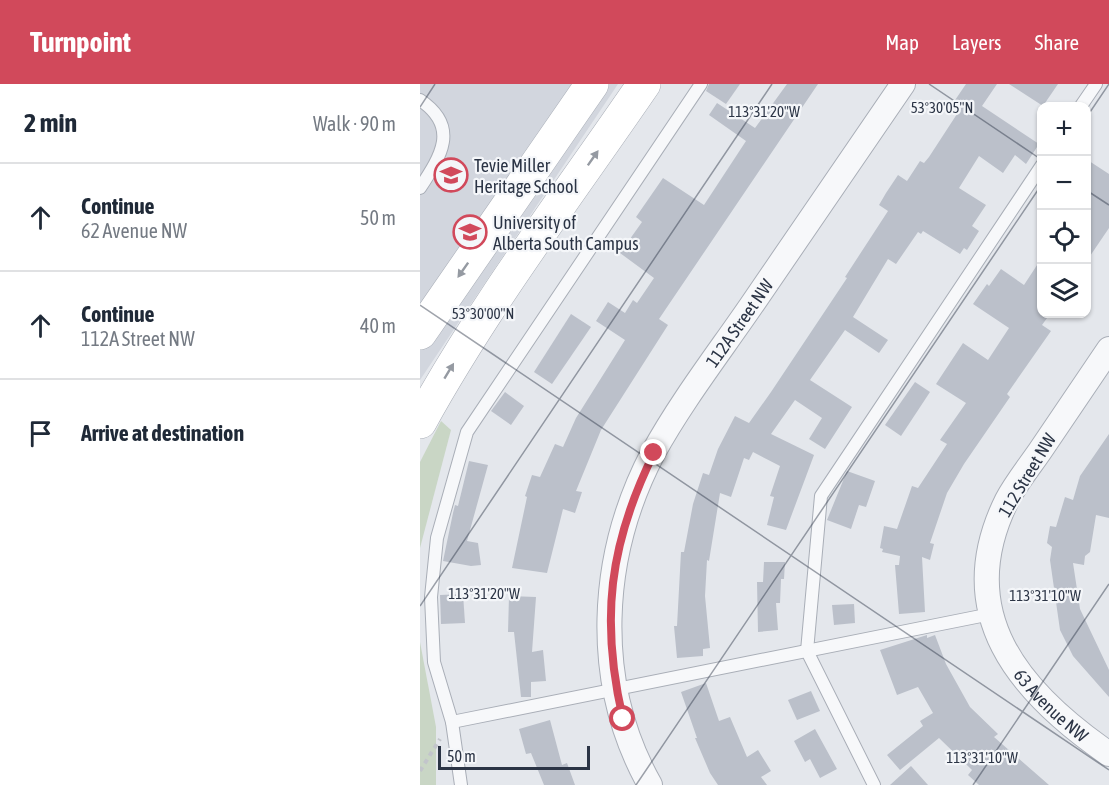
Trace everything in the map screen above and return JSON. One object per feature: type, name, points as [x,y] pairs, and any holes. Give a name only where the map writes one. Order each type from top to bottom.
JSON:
[{"type":"main road","points":[[420,333],[592,84]]},
{"type":"main road","points":[[420,422],[482,319],[644,84]]},
{"type":"street","name":"112A Street NW","points":[[650,785],[633,749],[615,688],[609,634],[611,580],[630,505],[668,428],[903,84]]},
{"type":"street","name":"112 Street NW","points":[[1003,650],[992,614],[988,574],[994,535],[1000,516],[1008,497],[1109,349]]},
{"type":"street","name":"63 Avenue NW","points":[[1003,650],[1026,683],[1053,713],[1109,754]]},
{"type":"lane","points":[[461,785],[453,727],[434,662],[430,597],[437,538],[466,432],[701,84]]},
{"type":"lane","points":[[1084,102],[1096,84]]},
{"type":"lane","points":[[420,100],[439,118],[444,137],[440,157],[420,188]]},
{"type":"lane","points":[[874,785],[807,651],[821,496],[1037,171]]},
{"type":"lane","points":[[453,727],[615,688],[992,614]]},
{"type":"path","points":[[420,771],[437,742],[453,727]]},
{"type":"shaded area","name":"University of Alberta South Campus","points":[[420,84],[618,84],[420,380]]},
{"type":"green space","points":[[441,421],[451,430],[420,548],[420,462]]},
{"type":"green space","points":[[420,642],[436,727],[436,785],[420,785]]},
{"type":"building","points":[[709,84],[740,84],[726,104],[706,91]]},
{"type":"building","points":[[787,84],[818,84],[659,319],[668,325],[601,430],[576,491],[582,492],[575,513],[563,509],[547,573],[512,568],[527,497],[525,496],[532,475],[540,477],[555,444],[563,447],[576,418],[625,340],[596,321],[608,302],[625,313],[633,300],[637,303],[654,278],[620,253],[642,222],[636,217],[663,178],[704,205],[746,141],[709,115],[717,103],[755,128]]},
{"type":"building","points":[[966,84],[997,84],[982,106],[1037,143],[1037,147],[1026,164],[1015,155],[1003,173],[979,156],[959,188],[986,205],[972,226],[979,231],[967,250],[964,248],[960,254],[923,231],[921,234],[918,232],[896,264],[888,259],[853,317],[888,340],[879,353],[845,330],[810,380],[852,407],[825,449],[809,439],[822,418],[795,400],[771,434],[814,455],[786,530],[767,525],[774,497],[770,496],[780,466],[753,452],[749,460],[744,458],[731,497],[720,493],[709,561],[707,560],[705,596],[710,648],[703,649],[703,656],[677,658],[674,626],[677,626],[681,552],[684,552],[693,504],[703,473],[709,475],[718,449],[735,416],[749,423],[771,392],[847,278],[845,277],[888,211],[879,205],[898,175],[907,181],[920,161],[924,163],[929,157],[957,114],[949,109]]},
{"type":"building","points":[[1009,84],[1058,84],[1046,102],[1037,102]]},
{"type":"building","points":[[1091,162],[1109,174],[1109,228],[1091,255]]},
{"type":"building","points":[[1037,265],[1037,318],[1047,318],[1042,325],[1051,331],[1007,394],[1010,397],[947,493],[930,543],[934,544],[930,560],[922,557],[925,612],[899,614],[895,565],[899,565],[900,556],[882,552],[883,549],[880,548],[884,526],[897,529],[912,486],[918,488],[947,444],[940,440],[966,403],[936,384],[963,343],[988,360],[1009,328],[973,304],[987,284],[989,286],[1001,269],[1024,285]]},
{"type":"building","points":[[571,314],[591,327],[552,384],[534,372]]},
{"type":"building","points":[[915,382],[930,392],[901,436],[885,425]]},
{"type":"building","points":[[505,392],[524,406],[511,425],[491,411]]},
{"type":"building","points":[[1109,434],[1109,518],[1096,515],[1090,552],[1085,556],[1084,565],[1073,563],[1080,609],[1109,670],[1109,697],[1073,656],[1060,630],[1050,560],[1052,547],[1047,543],[1050,526],[1056,527],[1065,497],[1073,500],[1080,476]]},
{"type":"building","points":[[469,461],[488,465],[467,541],[478,543],[481,565],[471,566],[443,561],[455,505],[458,506]]},
{"type":"building","points":[[847,471],[875,481],[866,507],[859,505],[851,529],[827,520]]},
{"type":"building","points":[[764,562],[785,562],[784,579],[781,579],[780,603],[776,603],[778,630],[758,632],[757,582],[763,582]]},
{"type":"building","points":[[463,594],[465,623],[441,624],[440,595]]},
{"type":"building","points":[[509,596],[536,597],[532,652],[543,650],[546,681],[531,682],[531,697],[521,697],[514,632],[508,632]]},
{"type":"building","points":[[854,604],[855,623],[834,625],[832,605]]},
{"type":"building","points":[[927,635],[927,638],[935,635],[946,664],[970,707],[998,734],[994,737],[1049,785],[979,785],[968,775],[972,770],[939,738],[900,770],[887,755],[923,726],[920,721],[933,713],[918,687],[897,695],[880,650]]},
{"type":"building","points":[[706,683],[719,721],[730,717],[747,757],[758,750],[771,771],[761,777],[767,785],[718,785],[710,773],[695,738],[697,738],[681,692]]},
{"type":"building","points":[[811,691],[820,711],[797,720],[788,700]]},
{"type":"building","points":[[550,720],[562,765],[567,763],[575,785],[544,785],[531,753],[526,754],[519,729]]},
{"type":"building","points":[[815,729],[837,769],[820,778],[810,759],[805,762],[794,741]]},
{"type":"building","points":[[911,766],[928,785],[890,785]]},
{"type":"place","name":"Tevie Miller Heritage School","points":[[451,175]]},
{"type":"place","name":"University of Alberta South Campus","points":[[470,232]]},
{"type":"route","points":[[623,719],[611,661],[609,634],[611,580],[622,529],[630,505],[654,453]]}]
